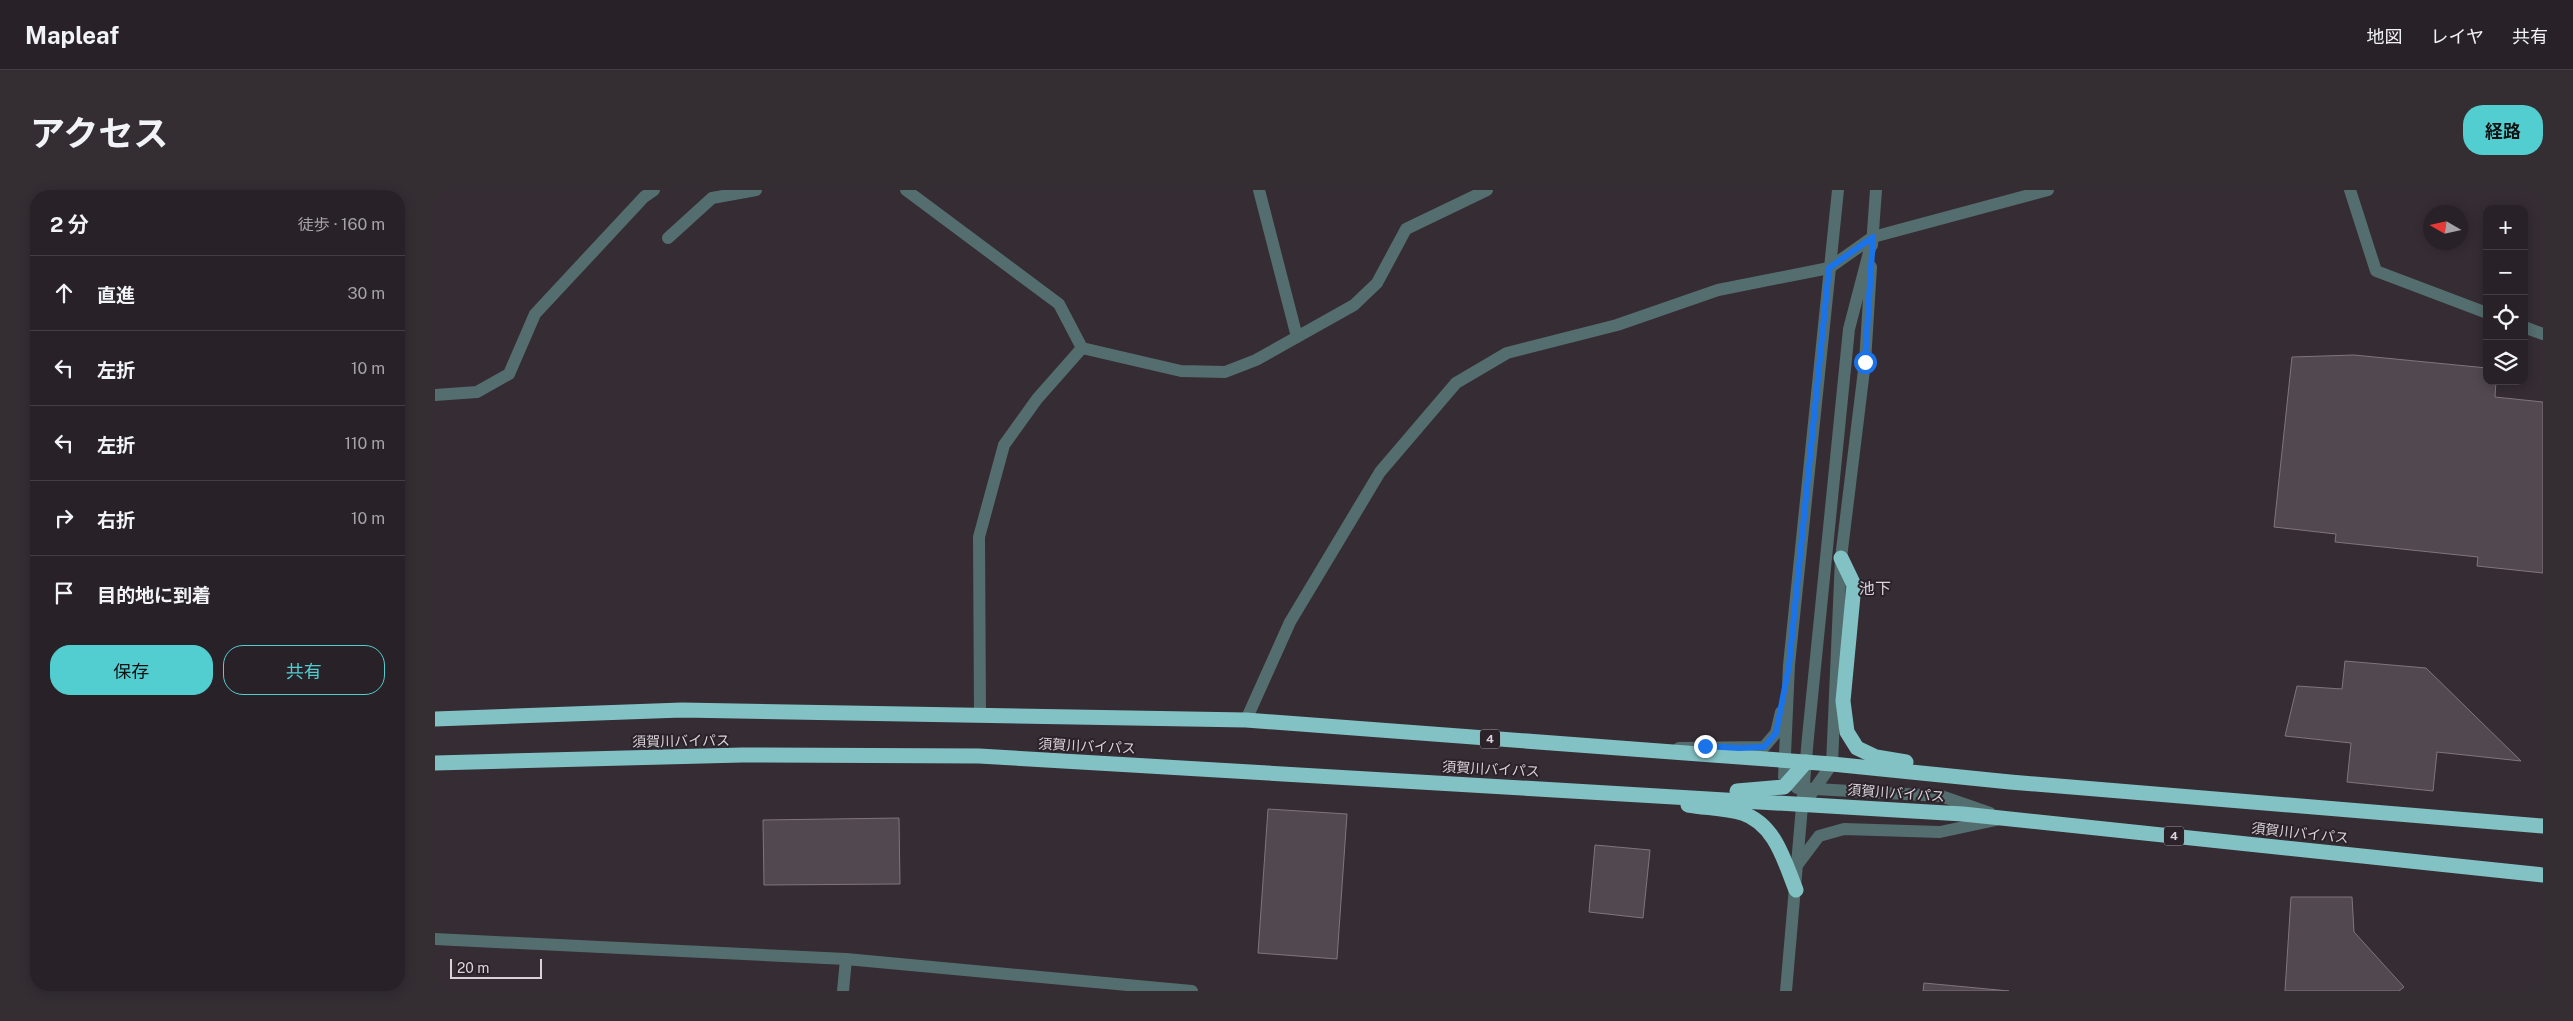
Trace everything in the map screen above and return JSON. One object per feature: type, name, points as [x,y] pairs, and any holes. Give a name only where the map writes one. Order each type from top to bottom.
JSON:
[{"type":"highway","points":[[1841,558],[1854,585],[1843,701],[1847,732],[1857,748],[1876,757],[2010,782]]},
{"type":"highway","name":"須賀川バイパス","points":[[435,719],[682,710],[1246,720],[1832,764],[2010,782],[2543,826]]},
{"type":"highway","name":"須賀川バイパス","points":[[435,763],[742,755],[979,756],[1615,793],[1808,793],[2005,818],[2543,875]]},
{"type":"highway","points":[[1615,793],[1751,791],[1784,787],[1806,762]]},
{"type":"highway","points":[[1615,793],[1741,813],[1761,823],[1777,843],[1795,890]]},
{"type":"street","points":[[435,395],[477,392],[509,374],[535,314],[644,198],[654,190]]},
{"type":"street","points":[[668,238],[713,198],[756,190]]},
{"type":"street","points":[[906,190],[1059,304],[1082,348],[1181,371],[1225,372],[1256,360],[1354,305],[1377,283],[1406,228],[1487,190]]},
{"type":"street","points":[[1259,190],[1297,337]]},
{"type":"street","points":[[1808,793],[1797,788],[1784,777],[1784,761],[1789,666],[1838,190]]},
{"type":"street","points":[[1808,793],[1832,764],[1841,558],[1865,362],[1876,190]]},
{"type":"street","points":[[1246,720],[1290,622],[1380,472],[1456,383],[1507,353],[1617,325],[1718,290],[1829,268],[1873,237],[2048,190]]},
{"type":"street","points":[[2351,190],[2377,271],[2483,311]]},
{"type":"street","points":[[1786,991],[1797,864],[1808,793],[1806,762],[1849,329],[1873,237]]},
{"type":"street","points":[[2528,328],[2543,334]]},
{"type":"street","points":[[980,714],[979,537],[1004,445],[1037,400],[1082,348]]},
{"type":"street","points":[[1642,750],[1705,746],[1764,747],[1776,733],[1789,666]]},
{"type":"street","points":[[1797,864],[1819,836],[1844,829],[1940,832],[2005,818]]},
{"type":"street","points":[[435,939],[846,959],[1192,991]]},
{"type":"street","points":[[843,991],[846,959]]},
{"type":"building","points":[[2354,355],[2483,368],[2483,385],[2496,385],[2495,397],[2543,402],[2543,573],[2477,566],[2478,557],[2335,542],[2336,534],[2274,527],[2292,357]]},
{"type":"building","points":[[2345,661],[2426,668],[2521,761],[2437,752],[2433,791],[2347,782],[2351,743],[2285,736],[2297,686],[2342,689]]},
{"type":"building","points":[[1268,809],[1347,814],[1337,959],[1258,953]]},
{"type":"building","points":[[899,818],[900,884],[764,885],[763,820]]},
{"type":"building","points":[[1595,845],[1650,850],[1643,918],[1589,912]]},
{"type":"building","points":[[2291,897],[2352,897],[2354,932],[2404,987],[2399,991],[2285,991]]},
{"type":"building","points":[[1924,983],[2009,991],[1923,991]]},
{"type":"district","name":"池下","points":[[1875,588]]},
{"type":"route","points":[[1705,746],[1764,747],[1776,733],[1789,666],[1829,268],[1873,237],[1865,362]]}]
